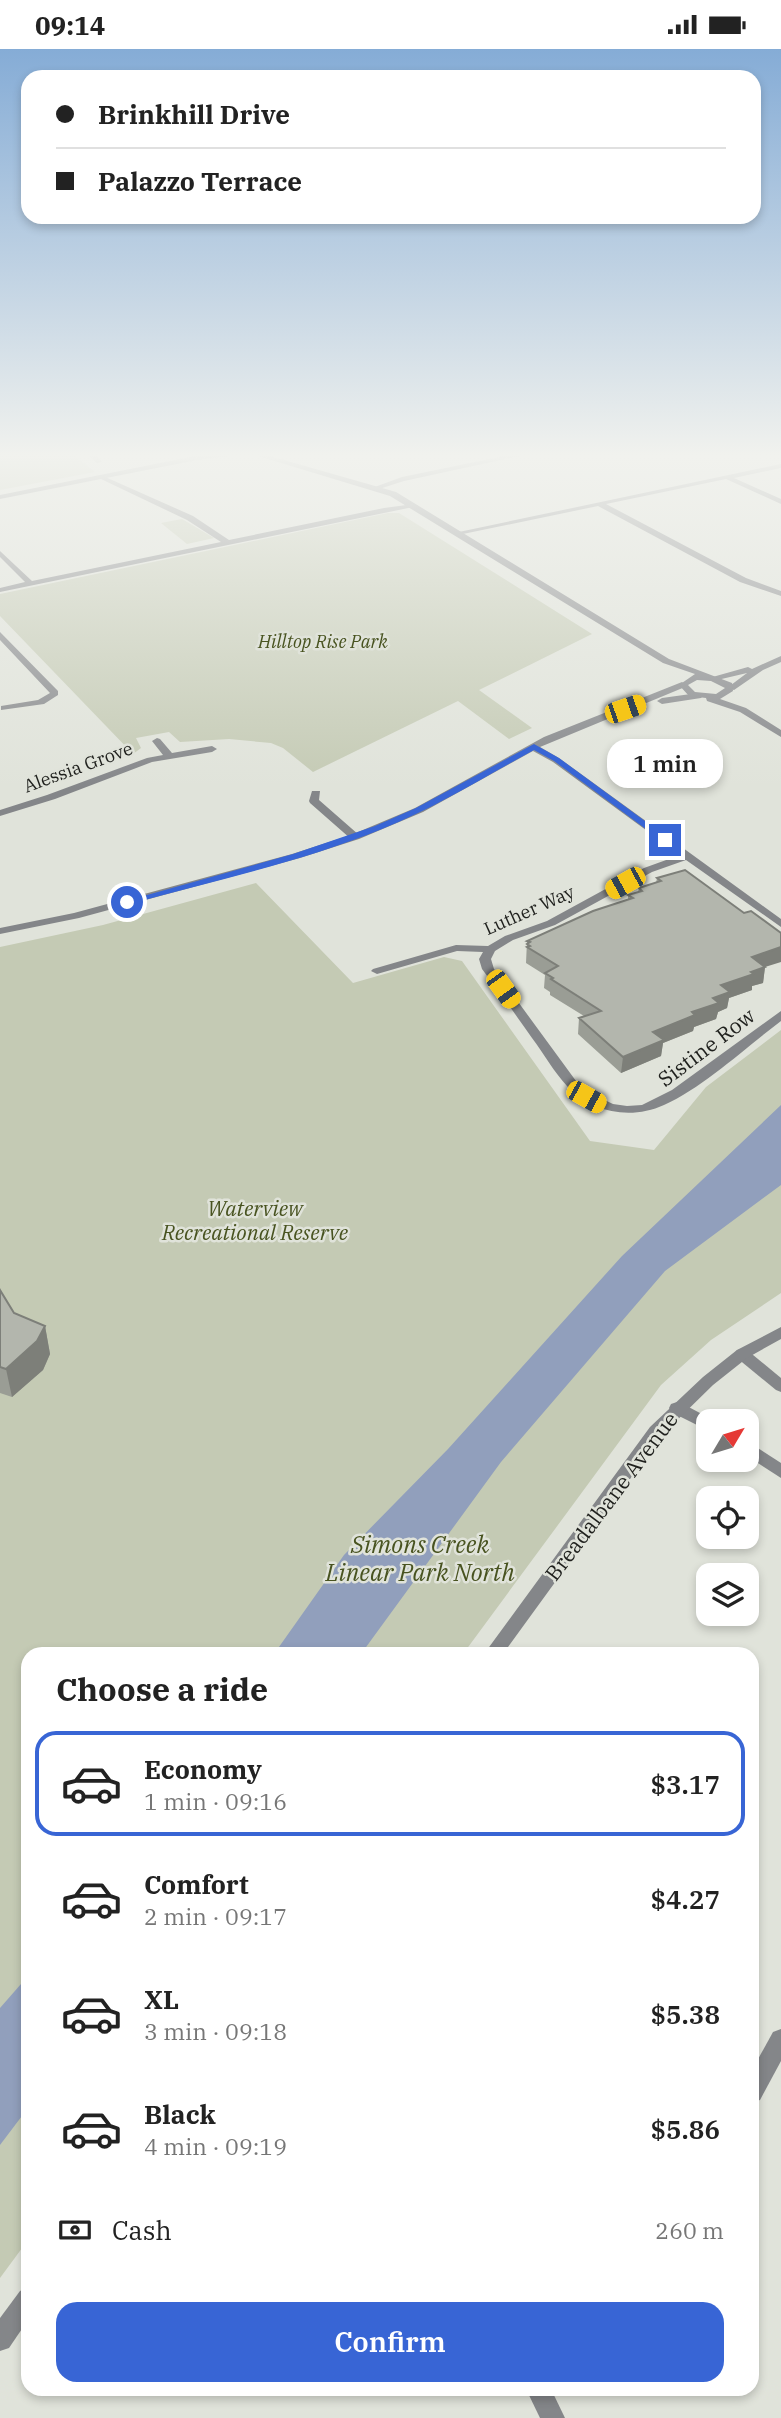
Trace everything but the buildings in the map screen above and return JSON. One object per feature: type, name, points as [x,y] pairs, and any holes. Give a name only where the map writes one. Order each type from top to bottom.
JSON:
[{"type":"street","points":[[14,567],[32,584]]},
{"type":"street","points":[[0,590],[115,567]]},
{"type":"street","points":[[513,567],[666,661],[725,682],[743,711]]},
{"type":"street","points":[[718,567],[743,580],[781,594]]},
{"type":"street","points":[[0,635],[55,693],[52,697],[34,704],[2,708]]},
{"type":"street","points":[[640,704],[701,696],[718,697],[760,668],[781,659]]},
{"type":"street","points":[[666,661],[687,692],[743,711],[781,734]]},
{"type":"street","points":[[0,931],[75,916],[355,837],[419,810],[569,730],[640,704],[695,677],[711,677],[760,668]]},
{"type":"street","name":"Alessia Grove","points":[[157,741],[169,756]]},
{"type":"street","points":[[534,747],[556,759],[781,924]]},
{"type":"street","name":"Alessia Grove","points":[[0,813],[150,760],[212,749]]},
{"type":"street","points":[[316,793],[314,801],[355,837]]},
{"type":"street","name":"Luther Way","points":[[377,971],[456,948],[490,949],[509,938],[551,923],[648,870],[687,856]]},
{"type":"street","name":"Sistine Row","points":[[490,949],[485,958],[488,969],[572,1084],[586,1097],[616,1109],[648,1108],[670,1099],[781,1015]]},
{"type":"street","name":"Breadalbane Avenue","points":[[499,1647],[616,1482],[677,1408],[742,1355],[781,1332]]},
{"type":"street","points":[[742,1355],[781,1386]]},
{"type":"street","points":[[677,1408],[696,1418]]},
{"type":"street","points":[[760,1457],[781,1472]]},
{"type":"street","points":[[759,2079],[781,2040]]},
{"type":"street","points":[[0,2339],[21,2309]]},
{"type":"street","points":[[542,2396],[554,2418]]},
{"type":"green space","name":"Hilltop Rise Park","points":[[131,567],[484,567],[592,634],[479,690],[532,728],[509,739],[458,701],[313,772],[283,748],[271,743],[229,739],[180,742],[169,732],[136,738],[141,748],[133,754],[0,616],[0,594]]},
{"type":"green space","name":"Waterview Recreational Reserve","points":[[256,883],[353,983],[444,957],[462,961],[590,1141],[654,1150],[706,1087],[781,1030],[781,1293],[711,1340],[661,1385],[468,1647],[21,1647],[21,2250],[0,2278],[0,947],[103,925]]},
{"type":"water","points":[[781,1105],[781,1185],[665,1271],[501,1462],[366,1647],[279,1647],[344,1555],[448,1449],[622,1256]]},
{"type":"water","points":[[21,1984],[21,2117],[0,2145],[0,2008]]},
{"type":"route","points":[[127,902],[296,856],[378,828],[419,810],[534,747],[556,759],[665,840]]},
{"type":"park label","name":"Simons Creek Linear Park North","points":[[420,1558]]}]
